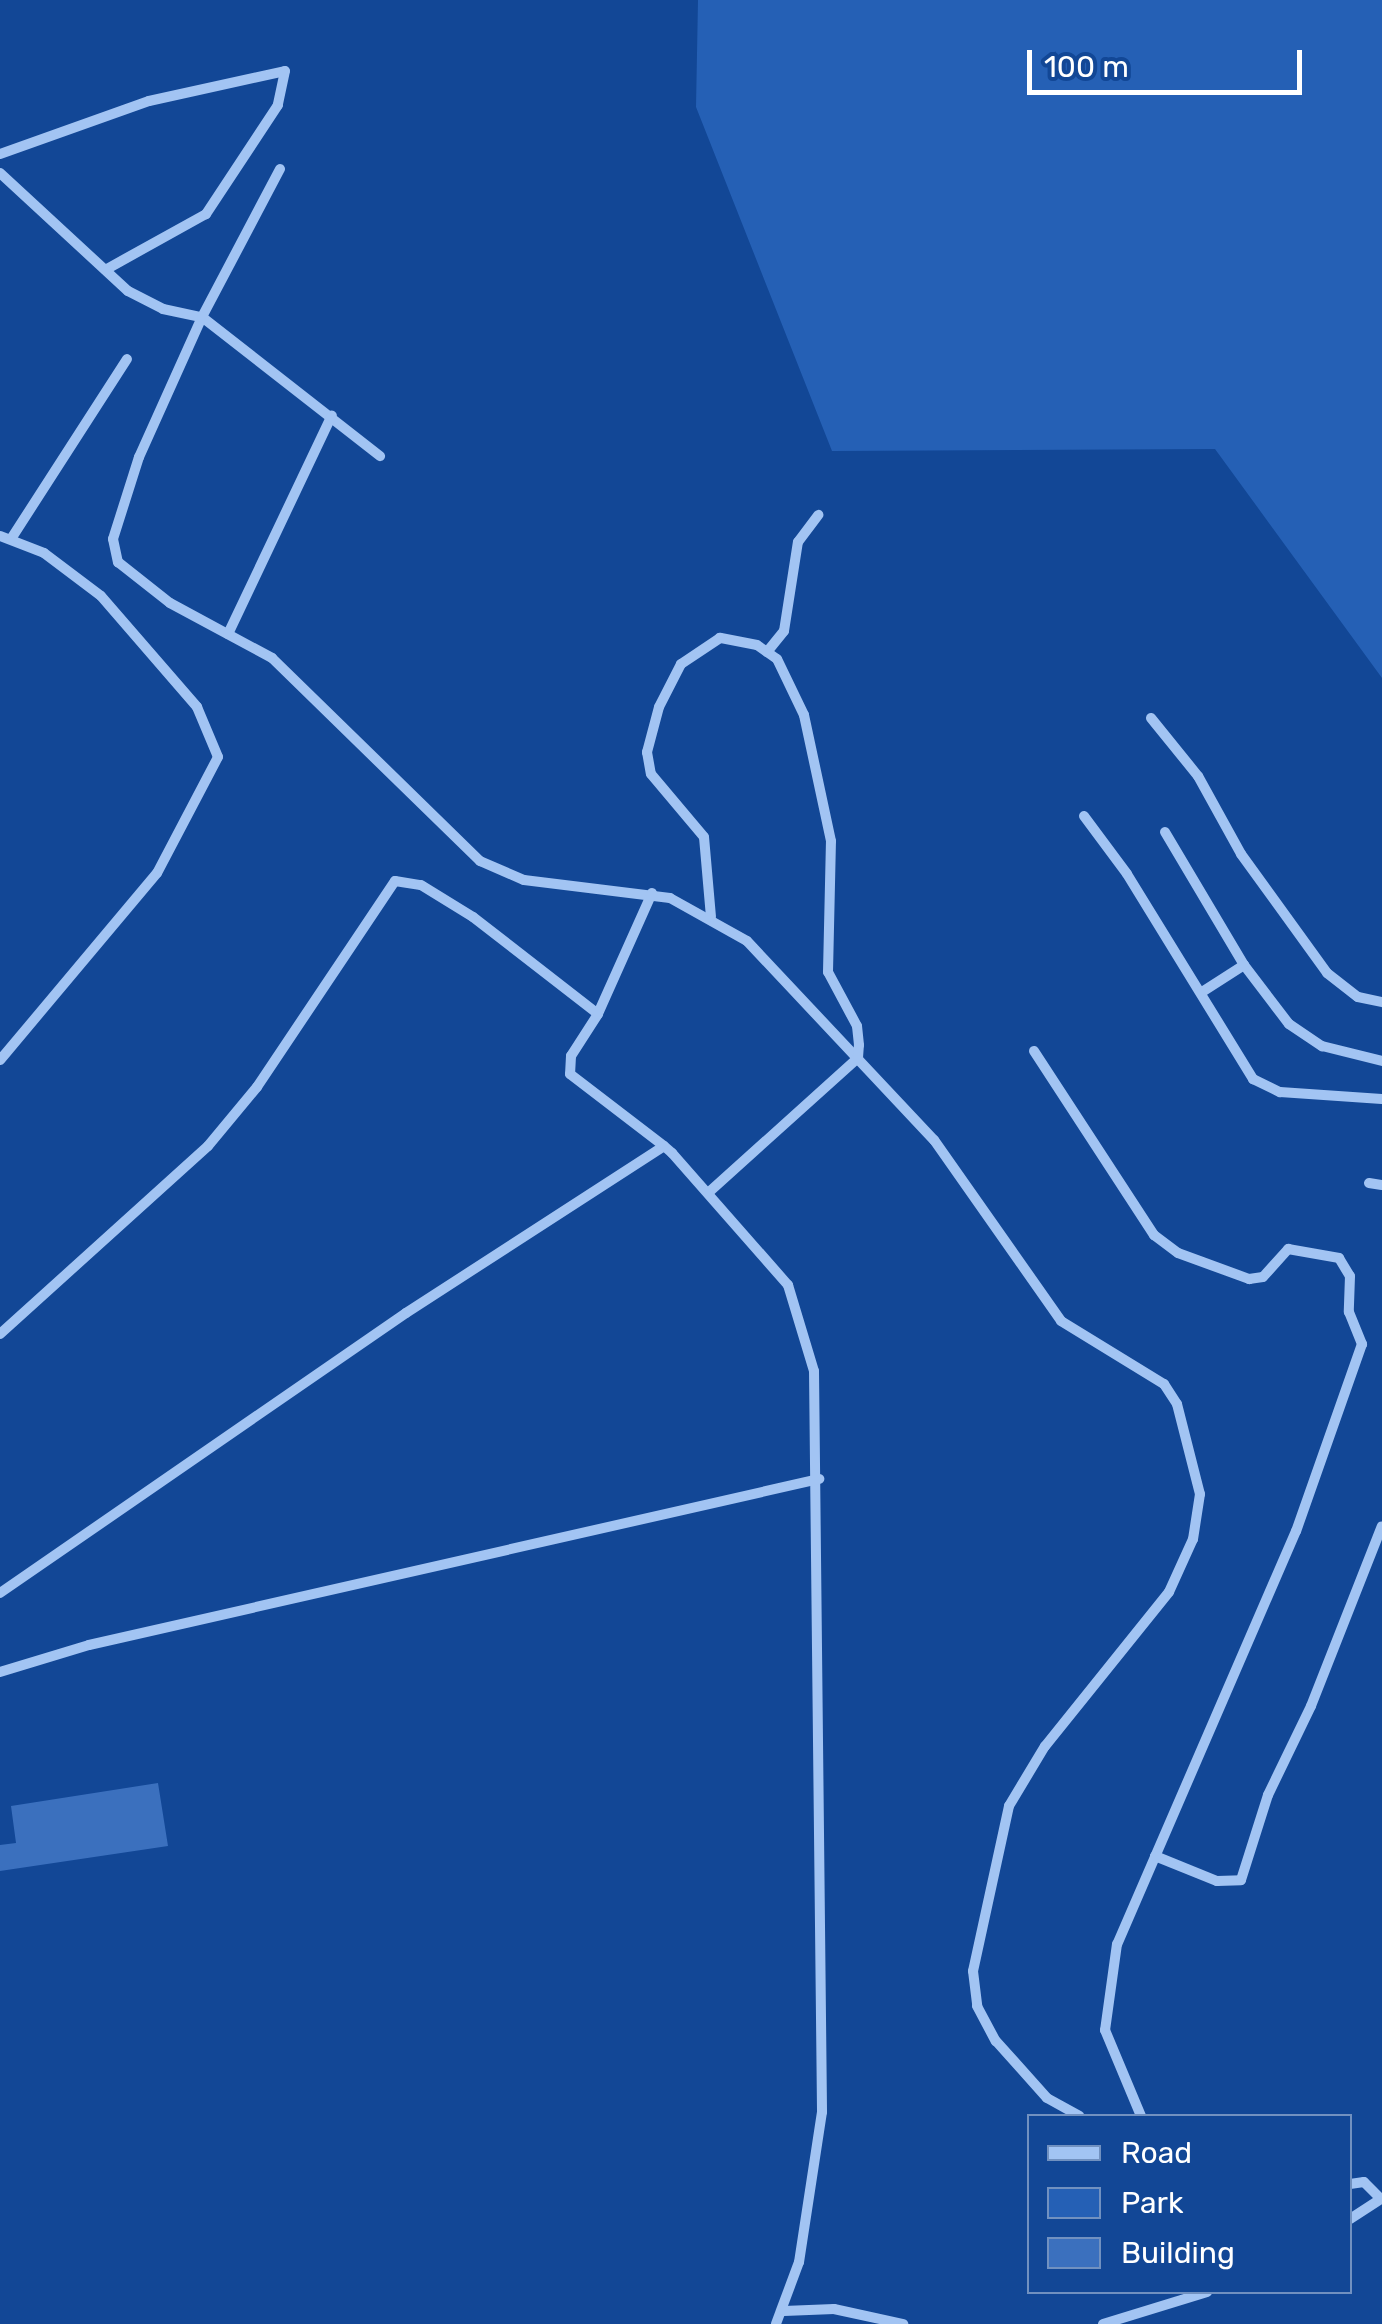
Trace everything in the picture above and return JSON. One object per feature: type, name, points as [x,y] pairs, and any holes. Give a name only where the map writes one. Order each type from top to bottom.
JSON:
[{"type":"street","points":[[0,154],[149,101],[284,72],[278,105],[206,214],[104,270]]},
{"type":"street","points":[[280,169],[202,318],[139,457],[112,548],[147,588],[289,673],[318,710],[422,798],[480,861],[524,880],[652,893],[712,917],[760,953],[965,1178],[1061,1321],[1170,1392],[1196,1471],[1198,1518],[1169,1592],[1045,1746],[1009,1806],[976,1955],[973,1995],[996,2041],[1046,2098],[1075,2114]]},
{"type":"street","points":[[0,173],[104,270],[152,305],[202,318],[332,414],[380,456]]},
{"type":"street","points":[[0,1060],[157,874],[218,758],[196,707],[123,619],[73,573],[5,538],[126,359]]},
{"type":"street","points":[[228,634],[332,414]]},
{"type":"street","points":[[767,652],[784,631],[798,542],[818,515]]},
{"type":"street","points":[[712,917],[704,837],[651,774],[648,737],[672,681],[698,646],[720,638],[767,652],[788,676],[811,742],[833,865],[828,972],[857,1026],[858,1058]]},
{"type":"street","points":[[1151,718],[1198,776],[1241,854],[1326,972],[1358,996],[1382,1002]]},
{"type":"street","points":[[1084,816],[1202,992],[1241,1064],[1264,1086],[1382,1099]]},
{"type":"street","points":[[1165,832],[1244,965],[1298,1034],[1382,1061]]},
{"type":"street","points":[[0,1334],[208,1146],[258,1087],[395,881],[421,885],[473,916],[598,1014]]},
{"type":"street","points":[[652,893],[598,1014],[571,1056],[570,1074],[664,1146],[788,1285],[801,1312],[814,1371],[819,1479],[822,2112],[808,2219],[784,2310],[776,2324]]},
{"type":"street","points":[[1202,992],[1244,965]]},
{"type":"street","points":[[1034,1051],[1154,1235],[1178,1253],[1249,1278],[1263,1276],[1288,1250],[1339,1258],[1350,1276],[1349,1312],[1362,1344],[1296,1531],[1117,1944],[1105,2030],[1140,2114]]},
{"type":"street","points":[[708,1192],[858,1058]]},
{"type":"street","points":[[0,1592],[664,1146]]},
{"type":"street","points":[[1368,1183],[1382,1185]]},
{"type":"street","points":[[0,1672],[89,1645],[819,1479]]},
{"type":"street","points":[[1155,1856],[1217,1882],[1241,1880],[1268,1795],[1312,1706],[1382,1526]]},
{"type":"street","points":[[1352,2184],[1364,2182],[1381,2198],[1352,2218]]},
{"type":"street","points":[[1103,2324],[1200,2294]]},
{"type":"street","points":[[784,2310],[834,2310],[903,2324]]},
{"type":"green space","points":[[698,0],[1382,0],[1382,678],[1215,449],[832,451],[696,107]]},
{"type":"building","points":[[158,1783],[168,1846],[0,1871],[0,1845],[16,1843],[11,1806]]}]
